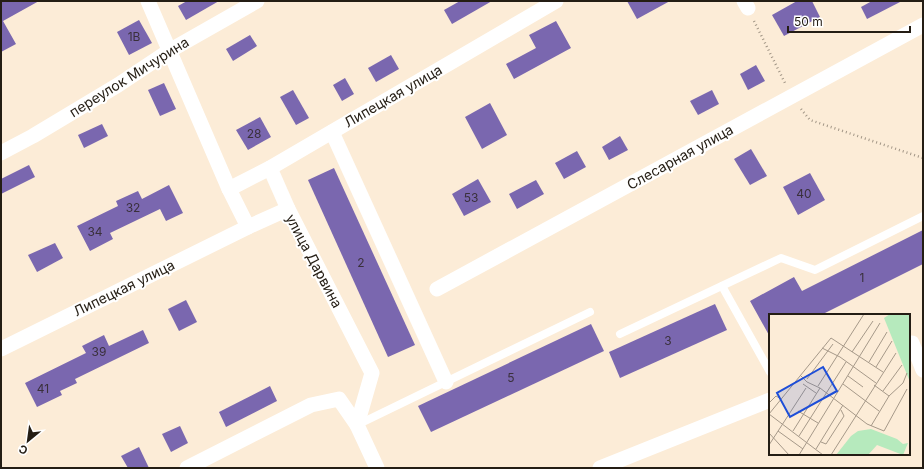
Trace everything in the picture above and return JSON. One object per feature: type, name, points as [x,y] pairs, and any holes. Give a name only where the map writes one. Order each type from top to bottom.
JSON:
[{"type":"street","points":[[148,1],[248,227]]},
{"type":"street","name":"переулок Мичурина","points":[[1,153],[33,136],[106,92],[169,51],[257,1]]},
{"type":"street","name":"Липецкая улица","points":[[230,189],[270,168],[556,1]]},
{"type":"street","name":"Слесарная улица","points":[[437,289],[923,24]]},
{"type":"street","points":[[332,132],[446,382]]},
{"type":"street","points":[[270,168],[288,209]]},
{"type":"street","name":"улица Дарвина","points":[[248,227],[288,209],[372,373],[357,425]]},
{"type":"street","name":"Липецкая улица","points":[[1,349],[248,227]]},
{"type":"street","points":[[914,342],[923,370]]},
{"type":"street","points":[[187,468],[311,406],[339,399],[357,425],[377,468]]},
{"type":"street","points":[[600,468],[769,400]]},
{"type":"lane","points":[[620,334],[781,258],[815,270],[923,216]]},
{"type":"lane","points":[[722,286],[769,370]]},
{"type":"lane","points":[[357,425],[590,312]]},
{"type":"path","points":[[746,5],[792,96],[810,120],[923,158]]},
{"type":"building","points":[[1,1],[39,1],[3,21],[16,44],[1,52]]},
{"type":"building","points":[[187,1],[219,1],[186,20],[178,6]]},
{"type":"building","points":[[460,1],[492,1],[452,24],[444,10]]},
{"type":"building","points":[[627,1],[670,1],[637,19]]},
{"type":"building","points":[[797,1],[812,1],[820,17],[784,36],[772,15]]},
{"type":"building","points":[[872,1],[902,1],[867,19],[861,7]]},
{"type":"building","points":[[139,20],[152,43],[129,55],[117,32]]},
{"type":"building","points":[[556,21],[571,48],[514,79],[506,64],[536,48],[529,35]]},
{"type":"building","points":[[250,35],[257,46],[233,61],[226,49]]},
{"type":"building","points":[[391,55],[399,69],[376,82],[368,68]]},
{"type":"building","points":[[756,65],[765,81],[748,90],[740,74]]},
{"type":"building","points":[[345,78],[354,94],[342,101],[333,85]]},
{"type":"building","points":[[164,83],[176,109],[160,116],[148,90]]},
{"type":"building","points":[[293,90],[309,118],[296,125],[280,97]]},
{"type":"building","points":[[712,90],[719,104],[698,115],[690,101]]},
{"type":"building","points":[[490,103],[507,135],[482,149],[465,117]]},
{"type":"building","points":[[260,117],[271,137],[248,150],[236,130]]},
{"type":"building","points":[[102,124],[108,136],[84,148],[78,135]]},
{"type":"building","points":[[620,136],[628,150],[609,160],[602,147]]},
{"type":"building","points":[[751,149],[767,176],[750,185],[734,159]]},
{"type":"building","points":[[577,151],[586,167],[564,179],[555,163]]},
{"type":"building","points":[[29,165],[35,177],[1,194],[1,179]]},
{"type":"building","points":[[334,168],[415,345],[388,357],[308,180]]},
{"type":"building","points":[[810,173],[825,200],[798,215],[783,187]]},
{"type":"building","points":[[478,179],[491,202],[464,216],[452,194]]},
{"type":"building","points":[[536,180],[544,194],[517,209],[509,194]]},
{"type":"building","points":[[169,185],[183,213],[166,221],[160,209],[110,233],[113,239],[90,251],[77,226],[118,206],[116,201],[138,191],[142,199]]},
{"type":"building","points":[[923,230],[923,264],[823,314],[769,314],[769,335],[750,301],[794,277],[802,291]]},
{"type":"building","points":[[55,243],[63,258],[37,272],[28,255]]},
{"type":"building","points":[[186,300],[197,322],[179,331],[168,309]]},
{"type":"building","points":[[715,304],[727,330],[620,378],[609,352]]},
{"type":"building","points":[[591,324],[604,351],[431,432],[418,406]]},
{"type":"building","points":[[143,330],[149,343],[75,379],[77,383],[60,391],[62,395],[37,407],[25,383],[86,353],[82,346],[104,335],[109,346]]},
{"type":"building","points":[[270,386],[277,401],[226,427],[219,412]]},
{"type":"building","points":[[180,426],[188,443],[171,452],[162,434]]},
{"type":"building","points":[[139,447],[149,468],[128,468],[121,456]]}]
